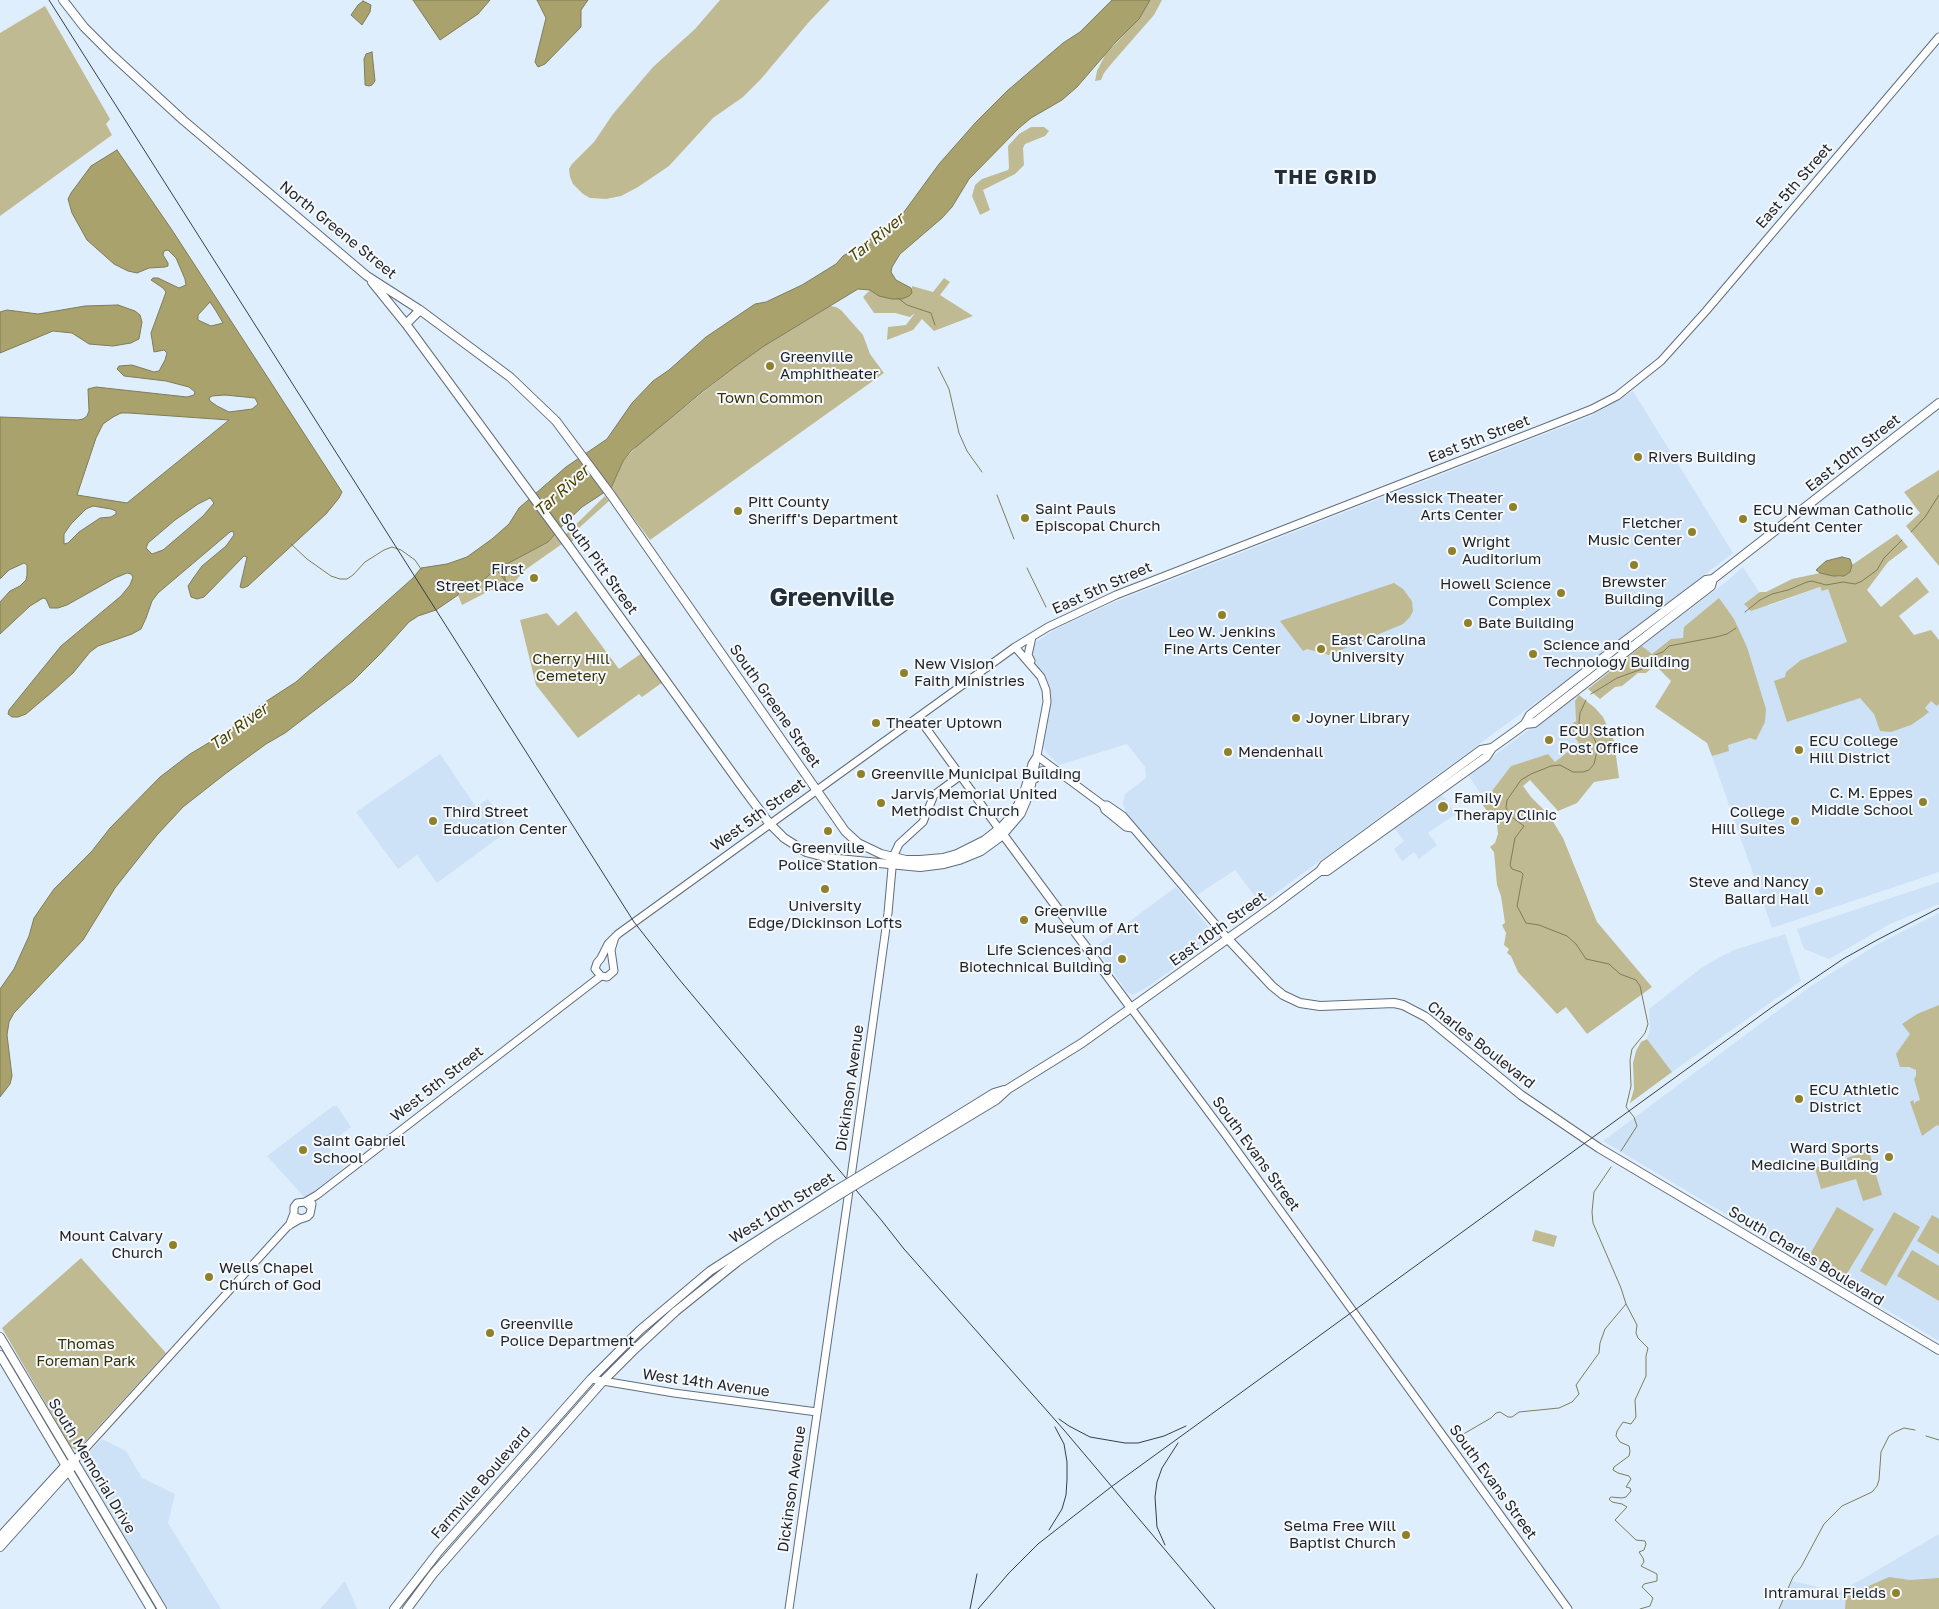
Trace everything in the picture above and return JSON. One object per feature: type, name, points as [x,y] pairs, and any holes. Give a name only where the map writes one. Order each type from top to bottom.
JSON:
[{"type":"main road","name":"North Greene Street","points":[[62,0],[84,27],[138,80],[367,276],[420,310],[496,365],[526,391],[556,422],[650,551]]},
{"type":"main road","name":"East 5th Street","points":[[918,717],[1015,647],[1065,618],[1109,598],[1592,409],[1617,396],[1645,376],[1679,341],[1939,37]]},
{"type":"main road","name":"South Pitt Street","points":[[367,276],[406,324],[770,823],[784,838],[806,852],[828,858],[893,862]]},
{"type":"main road","points":[[406,324],[420,310]]},
{"type":"main road","name":"East 10th Street","points":[[1320,871],[1326,871],[1486,757],[1492,748],[1525,724],[1534,723],[1711,586],[1713,579],[1939,403]]},
{"type":"main road","name":"South Greene Street","points":[[650,551],[845,831],[858,842],[893,862]]},
{"type":"main road","points":[[1032,637],[1028,655],[1032,666]]},
{"type":"main road","points":[[1015,647],[1041,677],[1046,690],[1047,702],[1036,756],[1034,782]]},
{"type":"main road","name":"West 5th Street","points":[[602,958],[608,944],[614,937],[918,717]]},
{"type":"main road","name":"South Evans Street","points":[[918,717],[1176,1067],[1568,1609]]},
{"type":"main road","name":"East 10th Street","points":[[1131,1008],[1228,939],[1320,871],[1324,864],[1481,750],[1492,748]]},
{"type":"main road","points":[[1036,756],[1103,804],[1105,810],[1126,826],[1132,828],[1228,939]]},
{"type":"main road","points":[[1001,832],[1018,804],[1036,756]]},
{"type":"main road","points":[[893,862],[929,867],[952,862],[981,851],[1016,821],[1041,771],[1057,772]]},
{"type":"main road","name":"Dickinson Avenue","points":[[789,1609],[867,1065],[893,862],[899,844],[923,822],[934,795],[960,776]]},
{"type":"main road","points":[[1412,810],[1428,794],[1428,789]]},
{"type":"main road","points":[[856,861],[860,851],[858,842]]},
{"type":"main road","points":[[613,962],[608,958],[602,958],[595,966],[599,974],[607,977],[612,974],[615,968],[611,950],[614,937]]},
{"type":"main road","name":"Charles Boulevard","points":[[1228,939],[1272,986],[1283,995],[1300,1003],[1320,1006],[1394,1003],[1403,1005],[1426,1017],[1521,1095],[1599,1148],[1660,1185]]},
{"type":"main road","name":"West 5th Street","points":[[308,1204],[317,1195],[574,996],[599,974]]},
{"type":"main road","name":"West 10th Street","points":[[591,1379],[663,1309],[710,1271],[869,1173],[996,1100],[1008,1089],[1082,1043],[1131,1008]]},
{"type":"main road","name":"South Charles Boulevard","points":[[1660,1185],[1939,1350]]},
{"type":"main road","name":"West 10th Street","points":[[604,1380],[652,1333],[701,1291],[774,1236],[832,1196]]},
{"type":"main road","points":[[0,1537],[74,1462],[288,1226],[296,1205],[299,1202],[308,1204],[309,1216],[288,1226]]},
{"type":"main road","points":[[294,1213],[300,1219]]},
{"type":"main road","name":"South Memorial Drive","points":[[0,1337],[162,1609]]},
{"type":"main road","name":"South Memorial Drive","points":[[0,1355],[151,1609]]},
{"type":"main road","name":"West 14th Avenue","points":[[591,1379],[674,1393],[817,1412]]},
{"type":"main road","name":"Farmville Boulevard","points":[[394,1609],[439,1551],[591,1379]]},
{"type":"main road","name":"Farmville Boulevard","points":[[407,1609],[444,1561],[604,1380]]},
{"type":"main road","points":[[0,1547],[67,1469]]},
{"type":"shaded area","name":"East Carolina University","points":[[1633,391],[1733,553],[1598,657],[1261,904],[1235,870],[1197,895],[1127,815],[1123,804],[1125,794],[1146,778],[1145,767],[1127,744],[1059,765],[1043,747],[1043,734],[1051,697],[1043,674],[1031,654],[1036,642],[1054,630],[1110,604],[1591,416]]},
{"type":"shaded area","name":"ECU College Hill District","points":[[1743,567],[1768,606],[1821,587],[1828,589],[1847,642],[1939,661],[1939,872],[1772,928],[1679,662],[1667,670],[1642,646]]},
{"type":"shaded area","points":[[1579,695],[1575,701],[1579,743],[1555,763],[1548,754],[1511,766],[1485,800],[1468,775],[1574,696]]},
{"type":"shaded area","name":"Third Street Education Center","points":[[440,754],[476,807],[488,799],[509,830],[437,883],[417,855],[398,869],[356,812]]},
{"type":"shaded area","points":[[1441,796],[1444,797],[1456,814],[1428,833],[1437,845],[1419,859],[1414,852],[1402,861],[1394,849],[1404,841],[1394,828]]},
{"type":"shaded area","points":[[1939,882],[1939,904],[1890,924],[1829,959],[1804,949],[1797,929]]},
{"type":"shaded area","points":[[1176,887],[1214,934],[1214,939],[1149,986],[1133,995],[1127,992],[1095,947]]},
{"type":"shaded area","name":"ECU Athletic District","points":[[1939,913],[1939,1341],[1603,1141],[1811,986],[1878,944]]},
{"type":"shaded area","points":[[1785,934],[1801,981],[1672,1072],[1647,1039],[1650,1028],[1649,1009],[1700,969],[1718,958],[1734,950]]},
{"type":"shaded area","name":"Saint Gabriel School","points":[[333,1106],[337,1106],[351,1127],[327,1145],[343,1168],[306,1199],[267,1156]]},
{"type":"shaded area","points":[[102,1439],[126,1451],[142,1478],[175,1494],[168,1523],[221,1609],[168,1609],[82,1465],[83,1458]]},
{"type":"shaded area","points":[[1939,1534],[1939,1609],[1779,1609],[1792,1581],[1840,1592]]},
{"type":"shaded area","points":[[345,1581],[357,1609],[320,1609]]},
{"type":"green space","points":[[720,0],[830,0],[761,79],[743,97],[713,118],[669,166],[621,196],[606,199],[590,198],[583,194],[573,184],[570,177],[569,169],[572,164],[594,142],[613,114],[653,67],[695,29]]},
{"type":"green space","points":[[1150,0],[1162,0],[1154,15],[1112,63],[1101,80],[1095,81],[1097,71],[1105,55],[1139,19]]},
{"type":"green space","points":[[45,6],[110,119],[106,124],[112,135],[0,216],[0,33]]},
{"type":"green space","points":[[1031,127],[1044,127],[1049,131],[1045,136],[1025,144],[1023,148],[1024,165],[1015,174],[983,190],[990,210],[980,215],[972,196],[975,185],[982,179],[1008,170],[1008,146],[1019,134]]},
{"type":"green space","points":[[944,278],[950,282],[940,295],[973,316],[934,331],[922,319],[913,330],[887,340],[888,327],[906,325],[915,313],[910,317],[895,313],[874,313],[863,297],[870,290],[880,296],[912,293],[912,286],[933,292]]},
{"type":"green space","name":"Town Common","points":[[830,306],[841,310],[863,335],[870,354],[884,373],[650,540],[611,488],[623,461],[642,441],[736,366],[764,346]]},
{"type":"green space","points":[[1939,470],[1939,566],[1906,526],[1920,513],[1904,492]]},
{"type":"green space","points":[[605,496],[609,501],[580,527],[572,542],[568,540],[565,535]]},
{"type":"green space","points":[[555,534],[562,544],[525,570],[511,586],[503,591],[491,590],[462,605],[458,595],[460,586],[480,583],[496,569],[503,572],[505,565],[548,542]]},
{"type":"green space","points":[[1897,534],[1908,547],[1888,562],[1867,590],[1881,607],[1917,577],[1929,592],[1899,616],[1914,635],[1931,630],[1939,640],[1939,704],[1937,706],[1931,701],[1925,708],[1929,712],[1924,716],[1911,725],[1891,732],[1880,731],[1874,714],[1860,698],[1787,722],[1774,681],[1785,677],[1786,672],[1801,660],[1847,642],[1828,589],[1822,591],[1820,587],[1751,611],[1744,604],[1760,592],[1766,592],[1792,579],[1820,573],[1840,577],[1850,572],[1852,565]]},
{"type":"green space","points":[[1394,583],[1403,589],[1412,601],[1413,611],[1410,617],[1403,624],[1329,655],[1307,649],[1303,651],[1280,621]]},
{"type":"green space","points":[[1719,598],[1734,619],[1747,647],[1766,709],[1765,722],[1756,740],[1750,738],[1728,745],[1729,751],[1712,756],[1707,743],[1655,707],[1671,681],[1655,665],[1646,673],[1638,673],[1622,686],[1615,687],[1600,699],[1588,689],[1642,646],[1652,654],[1671,639],[1683,638],[1684,627]]},
{"type":"green space","name":"Cherry Hill Cemetery","points":[[576,611],[619,669],[642,653],[663,682],[642,697],[639,694],[578,738],[536,685],[520,620],[547,613],[558,626]]},
{"type":"green space","points":[[1579,695],[1603,717],[1614,741],[1619,778],[1594,782],[1577,803],[1558,811],[1530,780],[1523,786],[1549,815],[1563,838],[1597,922],[1652,987],[1587,1034],[1566,1007],[1557,1014],[1518,972],[1511,956],[1507,953],[1509,949],[1504,945],[1506,933],[1502,925],[1505,923],[1501,896],[1497,885],[1494,852],[1490,847],[1495,843],[1498,834],[1497,824],[1482,804],[1511,766],[1548,754],[1555,762],[1579,743],[1567,728],[1576,721],[1575,701]]},
{"type":"green space","points":[[1939,1005],[1939,1126],[1937,1125],[1922,1136],[1910,1102],[1913,1100],[1915,1105],[1915,1102],[1920,1100],[1914,1079],[1916,1070],[1909,1067],[1900,1067],[1896,1054],[1910,1034],[1902,1024],[1917,1014]]},
{"type":"green space","points":[[1647,1039],[1672,1072],[1630,1103],[1634,1089],[1633,1063],[1636,1051],[1641,1042]]},
{"type":"green space","points":[[1869,1151],[1882,1195],[1863,1201],[1856,1179],[1821,1189],[1815,1168]]},
{"type":"green space","points":[[1837,1207],[1874,1229],[1845,1277],[1809,1256]]},
{"type":"green space","points":[[1894,1212],[1920,1227],[1886,1286],[1860,1271]]},
{"type":"green space","points":[[1932,1215],[1939,1219],[1939,1254],[1917,1241]]},
{"type":"green space","points":[[1535,1230],[1557,1236],[1554,1247],[1532,1241]]},
{"type":"green space","points":[[1912,1250],[1939,1266],[1939,1301],[1897,1276]]},
{"type":"green space","name":"Thomas Foreman Park","points":[[81,1258],[166,1353],[80,1447],[75,1450],[71,1447],[2,1328]]},
{"type":"green space","name":"Intramural Fields","points":[[1889,1577],[1910,1580],[1939,1578],[1939,1609],[1845,1609],[1846,1596]]},
{"type":"water","points":[[413,0],[490,0],[478,14],[440,40]]},
{"type":"water","points":[[537,0],[588,0],[581,10],[581,27],[545,64],[538,67],[535,62],[546,18]]},
{"type":"water","name":"Tar River","points":[[1112,0],[1150,0],[1139,19],[1115,43],[1077,87],[1062,100],[1031,118],[1019,128],[969,179],[952,207],[942,218],[900,254],[891,272],[896,280],[911,288],[912,293],[909,296],[902,299],[892,299],[879,296],[870,290],[858,289],[764,346],[702,392],[631,451],[623,461],[611,488],[582,507],[548,542],[505,565],[503,570],[506,582],[496,569],[480,583],[460,586],[458,595],[436,610],[418,616],[409,622],[353,681],[285,733],[266,744],[225,774],[183,807],[157,835],[115,888],[83,940],[14,1013],[9,1022],[7,1035],[12,1076],[10,1084],[0,1097],[0,989],[14,969],[29,936],[34,918],[54,889],[160,777],[190,754],[230,730],[262,704],[296,682],[413,578],[421,568],[447,564],[467,557],[492,539],[509,524],[519,508],[566,467],[607,439],[632,403],[653,381],[669,370],[706,337],[755,304],[766,302],[802,285],[836,264],[843,256],[888,228],[904,212],[939,164],[976,122],[1007,91],[1063,43],[1080,32]]},
{"type":"water","points":[[363,1],[371,5],[370,12],[362,25],[351,15]]},
{"type":"water","points":[[372,52],[375,81],[369,86],[365,85],[364,59],[366,54]]},
{"type":"water","points":[[117,150],[172,230],[342,492],[326,514],[248,586],[240,587],[247,557],[244,556],[204,597],[197,599],[191,597],[188,586],[202,566],[226,546],[234,535],[233,531],[230,532],[158,593],[152,601],[141,629],[98,646],[90,652],[73,673],[26,714],[12,717],[8,714],[9,710],[61,646],[121,596],[130,585],[133,577],[127,573],[58,608],[50,608],[46,599],[43,598],[30,606],[0,634],[0,602],[10,591],[20,586],[26,580],[27,565],[24,563],[9,570],[0,579],[0,417],[83,419],[89,411],[88,389],[96,387],[187,397],[194,395],[195,392],[189,387],[166,381],[124,376],[117,369],[119,366],[132,365],[154,372],[159,371],[167,353],[164,350],[154,352],[151,333],[166,292],[151,280],[158,278],[179,288],[186,285],[176,258],[168,250],[164,251],[163,255],[168,266],[149,268],[137,273],[114,264],[87,240],[72,213],[68,199],[91,166]],"holes":[[[210,302],[223,323],[211,326],[198,320],[198,315]],[[225,395],[255,398],[258,404],[252,409],[229,412],[210,401],[209,398]],[[121,413],[129,413],[229,420],[127,503],[77,495],[96,438],[103,424]],[[210,498],[214,503],[203,516],[163,550],[152,554],[146,548],[148,543],[175,520]],[[93,506],[116,511],[116,514],[111,517],[100,518],[79,532],[68,543],[64,544],[64,534],[86,509]]]},
{"type":"water","points":[[118,305],[135,311],[140,315],[142,322],[139,339],[131,343],[113,346],[89,344],[72,333],[53,331],[0,353],[0,312],[7,310],[38,314],[85,306]]},
{"type":"water","points":[[1842,557],[1850,559],[1852,565],[1850,572],[1844,576],[1833,576],[1816,570],[1826,561]]},
{"type":"waterway","points":[[898,298],[907,305],[931,313],[935,325]]},
{"type":"waterway","points":[[938,367],[949,389],[959,433],[967,451],[982,472]]},
{"type":"waterway","points":[[997,495],[1014,539]]},
{"type":"waterway","points":[[1911,532],[1925,517],[1939,495]]},
{"type":"waterway","points":[[1745,612],[1760,600],[1772,594],[1807,582],[1812,581],[1826,585],[1843,582],[1855,584],[1862,581],[1877,570],[1884,558],[1902,540]]},
{"type":"waterway","points":[[291,544],[307,559],[331,576],[340,579],[347,579],[365,562],[392,547],[401,550],[415,560],[421,569]]},
{"type":"waterway","points":[[1027,568],[1046,607]]},
{"type":"waterway","points":[[1591,694],[1617,678],[1642,669],[1650,657],[1663,652],[1669,646],[1716,637],[1727,634],[1736,628]]},
{"type":"waterway","points":[[1586,700],[1580,713],[1579,724],[1593,736],[1598,747],[1594,764],[1589,770],[1583,772],[1573,772],[1560,765],[1551,766],[1521,780],[1507,800],[1506,807],[1509,815],[1524,826],[1515,838],[1510,865],[1512,869],[1523,874],[1517,906],[1526,923],[1539,925],[1567,936],[1576,944],[1586,959],[1609,964],[1620,974],[1636,980],[1640,986],[1648,1024],[1645,1033],[1632,1049],[1630,1060],[1631,1086],[1626,1107],[1634,1117],[1637,1126],[1621,1151]]},
{"type":"waterway","points":[[1611,1167],[1594,1192],[1593,1223],[1626,1304],[1637,1325],[1636,1333],[1638,1338],[1648,1348],[1646,1376],[1635,1400],[1636,1417],[1631,1424],[1623,1422],[1616,1436],[1620,1442],[1629,1446],[1630,1451],[1629,1456],[1614,1467],[1613,1470],[1629,1476],[1631,1479],[1626,1487],[1630,1488],[1631,1491],[1626,1497],[1611,1497],[1609,1499],[1612,1502],[1627,1507],[1615,1520],[1636,1540],[1645,1541],[1644,1550],[1639,1552],[1644,1562],[1641,1566],[1657,1574],[1657,1581],[1644,1584],[1642,1587],[1653,1598],[1650,1606],[1640,1609]]},
{"type":"waterway","points":[[1460,1436],[1491,1418],[1496,1413],[1500,1412],[1508,1417],[1512,1417],[1519,1412],[1559,1408],[1572,1402],[1579,1394],[1576,1385],[1599,1353],[1605,1329],[1626,1304]]},
{"type":"waterway","points":[[1779,1609],[1793,1577],[1801,1567],[1824,1524],[1842,1506],[1872,1492],[1877,1486],[1881,1452],[1889,1436],[1904,1428],[1915,1430]]},
{"type":"waterway","points":[[1926,1436],[1939,1440]]},
{"type":"railway","points":[[49,0],[634,922],[678,978],[904,1249],[1064,1430],[1215,1609]]},
{"type":"railway","points":[[978,1609],[1009,1573],[1038,1544],[1111,1487],[1775,1005],[1843,959],[1939,908]]},
{"type":"railway","points":[[1059,1419],[1090,1437],[1125,1443],[1138,1443],[1164,1436],[1186,1426]]},
{"type":"railway","points":[[1049,1530],[1062,1509],[1066,1495],[1067,1480],[1064,1444],[1055,1427]]},
{"type":"railway","points":[[1165,1545],[1157,1527],[1155,1497],[1157,1482],[1162,1468],[1178,1443]]},
{"type":"railway","points":[[970,1609],[977,1574]]},
{"type":"place","name":"Greenville Amphitheater","points":[[770,366]]},
{"type":"place","name":"Rivers Building","points":[[1638,457]]},
{"type":"place","name":"Messick Theater Arts Center","points":[[1513,507]]},
{"type":"place","name":"Pitt County Sheriff's Department","points":[[738,511]]},
{"type":"place","name":"Saint Pauls Episcopal Church","points":[[1025,518]]},
{"type":"place","name":"ECU Newman Catholic Student Center","points":[[1743,519]]},
{"type":"place","name":"Fletcher Music Center","points":[[1692,532]]},
{"type":"place","name":"Wright Auditorium","points":[[1452,551]]},
{"type":"place","name":"Brewster Building","points":[[1634,565]]},
{"type":"place","name":"First Street Place","points":[[534,578]]},
{"type":"place","name":"Howell Science Complex","points":[[1561,593]]},
{"type":"place","name":"Leo W. Jenkins Fine Arts Center","points":[[1222,615]]},
{"type":"place","name":"Bate Building","points":[[1468,623]]},
{"type":"place","name":"East Carolina University","points":[[1321,649]]},
{"type":"place","name":"Science and Technology Building","points":[[1533,654]]},
{"type":"place","name":"New Vision Faith Ministries","points":[[904,673]]},
{"type":"place","name":"Joyner Library","points":[[1296,718]]},
{"type":"place","name":"Theater Uptown","points":[[876,723]]},
{"type":"place","name":"ECU Station Post Office","points":[[1549,740]]},
{"type":"place","name":"ECU College Hill District","points":[[1799,750]]},
{"type":"place","name":"Mendenhall","points":[[1228,752]]},
{"type":"place","name":"Greenville Municipal Building","points":[[861,774]]},
{"type":"place","name":"C. M. Eppes Middle School","points":[[1923,802]]},
{"type":"place","name":"Jarvis Memorial United Methodist Church","points":[[881,803]]},
{"type":"place","name":"Family Therapy Clinic","points":[[1443,807]]},
{"type":"place","name":"Third Street Education Center","points":[[433,821]]},
{"type":"place","name":"College Hill Suites","points":[[1795,821]]},
{"type":"place","name":"Greenville Police Station","points":[[828,831]]},
{"type":"place","name":"University Edge/Dickinson Lofts","points":[[825,889]]},
{"type":"place","name":"Steve and Nancy Ballard Hall","points":[[1819,891]]},
{"type":"place","name":"Greenville Museum of Art","points":[[1024,920]]},
{"type":"place","name":"Life Sciences and Biotechnical Building","points":[[1122,959]]},
{"type":"place","name":"ECU Athletic District","points":[[1799,1099]]},
{"type":"place","name":"Saint Gabriel School","points":[[303,1150]]},
{"type":"place","name":"Ward Sports Medicine Building","points":[[1889,1157]]},
{"type":"place","name":"Mount Calvary Church","points":[[173,1245]]},
{"type":"place","name":"Wells Chapel Church of God","points":[[209,1277]]},
{"type":"place","name":"Greenville Police Department","points":[[490,1333]]},
{"type":"place","name":"Selma Free Will Baptist Church","points":[[1406,1535]]},
{"type":"place","name":"Intramural Fields","points":[[1896,1593]]},
{"type":"district","name":"THE GRID","points":[[1326,178]]},
{"type":"district","name":"Greenville","points":[[832,598]]}]
